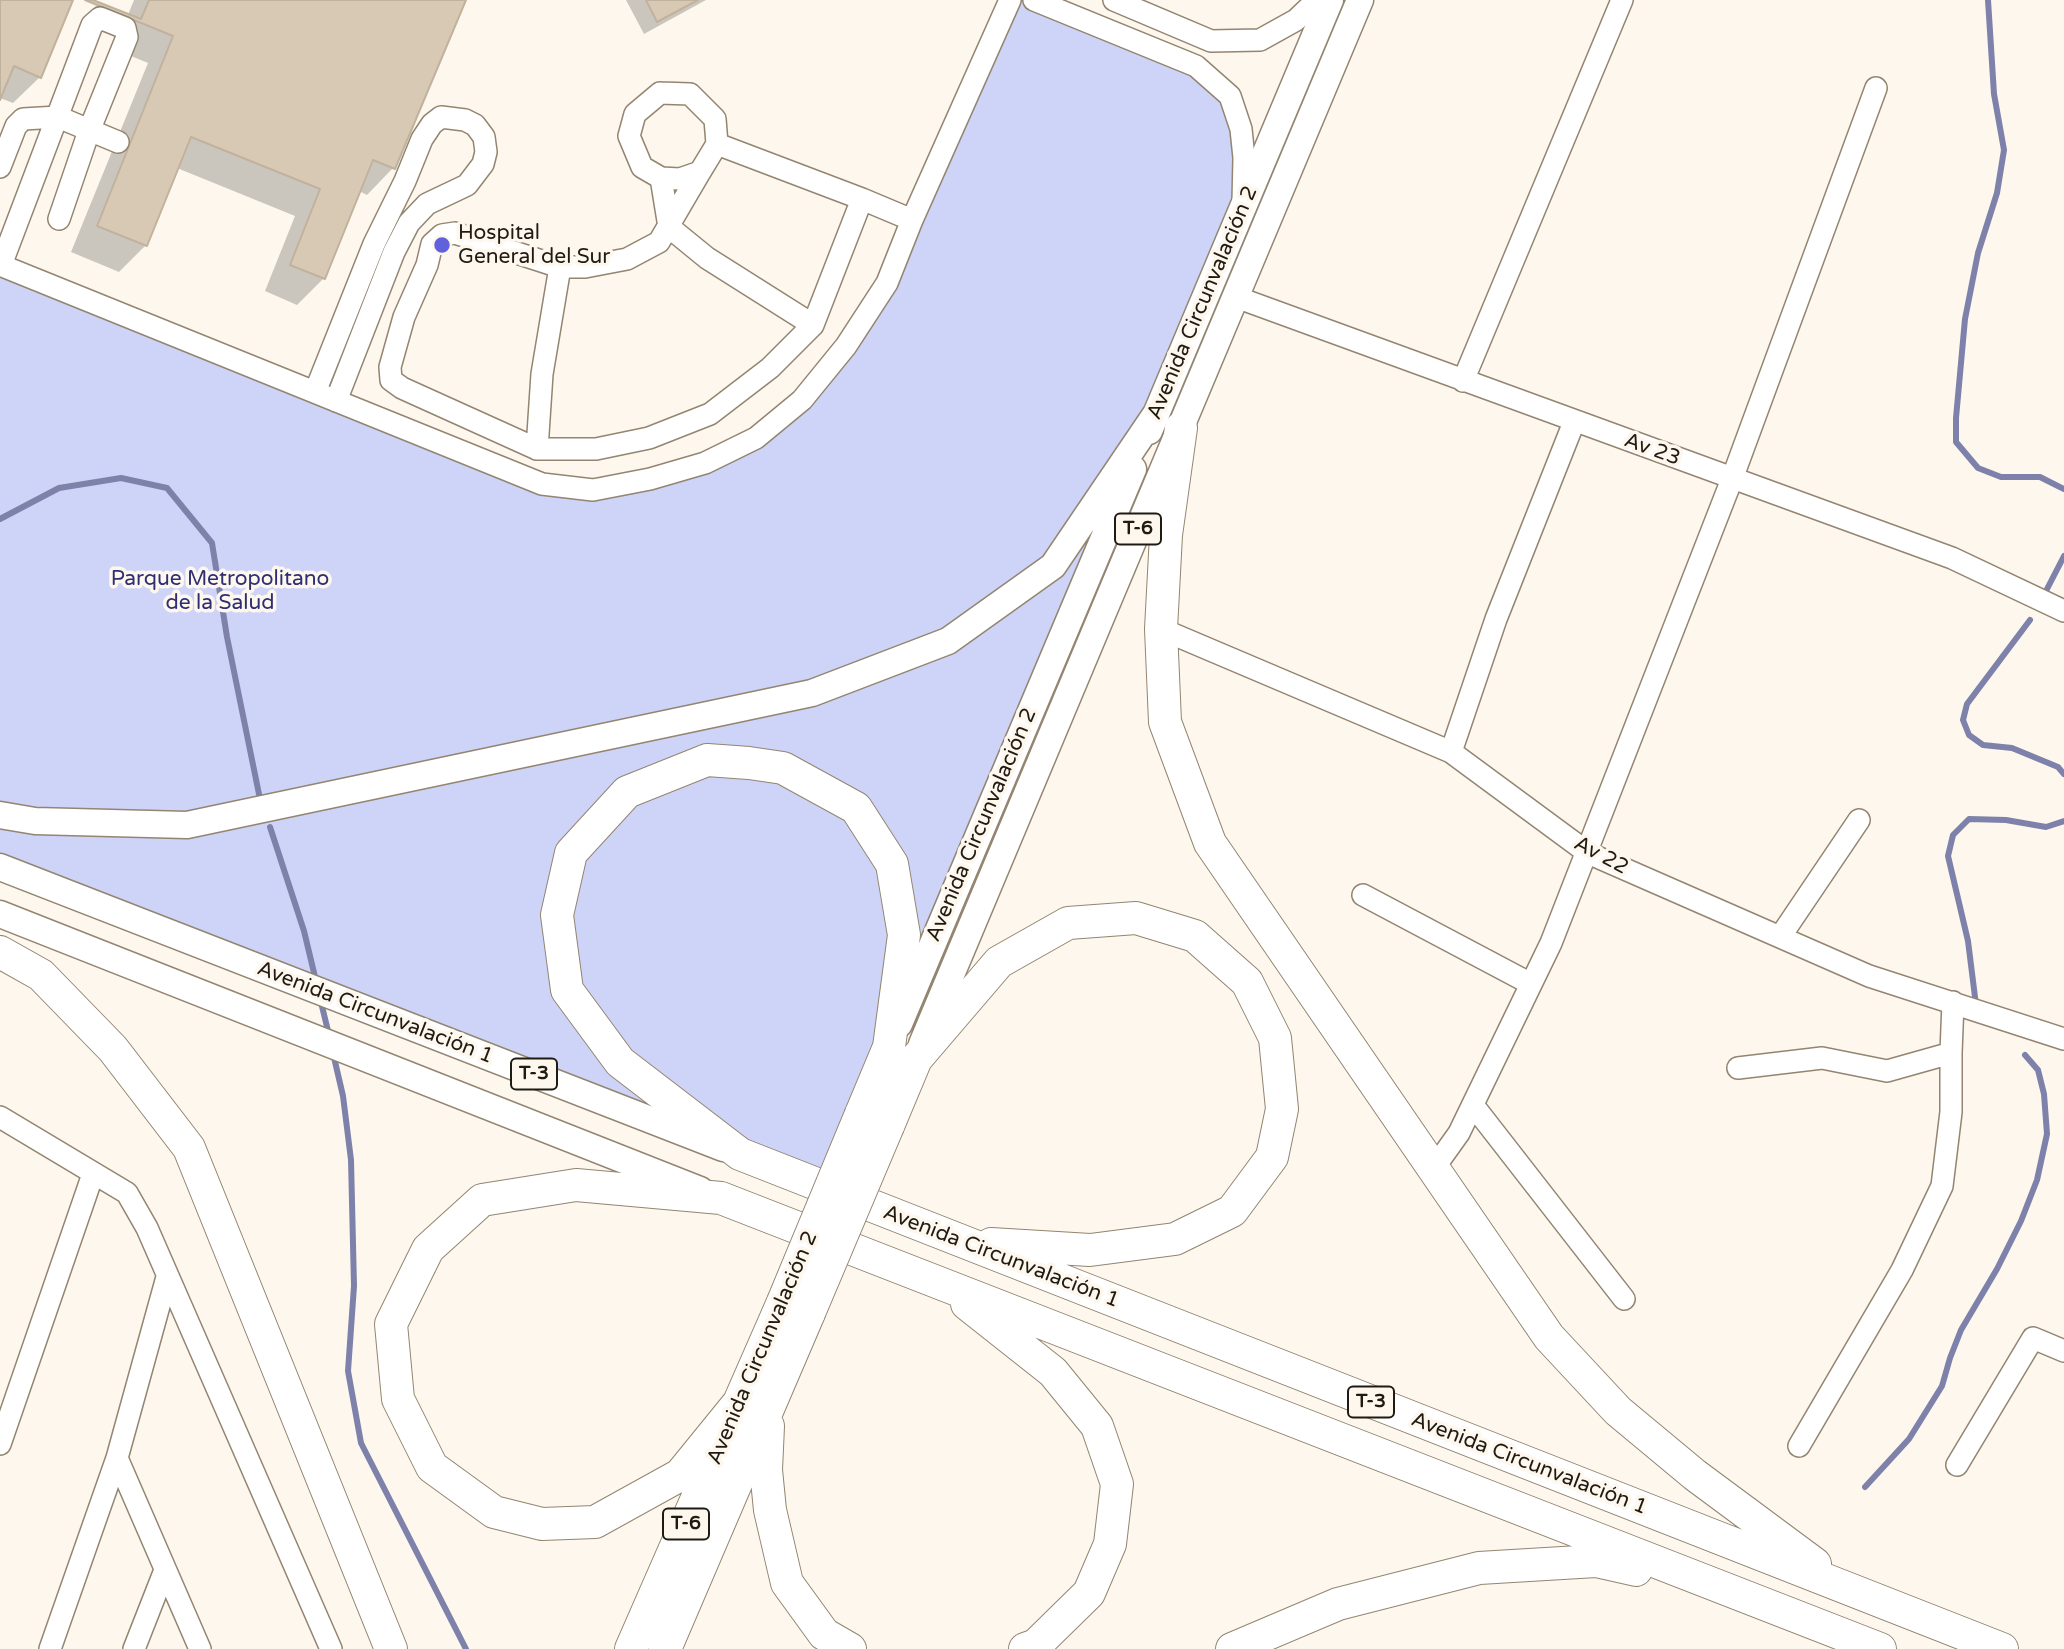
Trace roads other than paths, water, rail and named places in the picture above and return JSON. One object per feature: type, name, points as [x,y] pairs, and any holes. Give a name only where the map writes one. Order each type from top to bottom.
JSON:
[{"type":"highway","points":[[1168,421],[1161,629],[1165,722],[1210,843],[1549,1337],[1618,1411],[1695,1475],[1847,1588]]},
{"type":"highway","points":[[740,1154],[620,1062],[568,990],[557,915],[571,853],[627,792],[707,760],[783,768],[856,808],[892,864],[904,935],[902,1053]]},
{"type":"highway","points":[[902,1053],[999,962],[1068,923],[1136,918],[1195,936],[1247,982],[1275,1038],[1282,1109],[1272,1157],[1232,1211],[1175,1239],[1090,1250],[962,1242]]},
{"type":"highway","points":[[0,953],[41,975],[113,1049],[189,1148],[391,1649]]},
{"type":"highway","name":"Avenida Circunvalación 2","points":[[665,1649],[755,1404],[902,1053]]},
{"type":"highway","name":"Avenida Circunvalación 1","points":[[740,1154],[2002,1649]]},
{"type":"highway","points":[[721,1198],[576,1185],[482,1200],[428,1249],[391,1324],[398,1399],[432,1467],[494,1512],[542,1524],[595,1522],[680,1475],[755,1404]]},
{"type":"highway","name":"T-3","points":[[721,1198],[1880,1649]]},
{"type":"highway","points":[[941,1284],[1053,1372],[1097,1426],[1116,1484],[1110,1544],[1089,1593],[1036,1645],[1025,1649]]},
{"type":"highway","points":[[755,1404],[770,1510],[787,1583],[824,1634],[850,1649]]},
{"type":"highway","name":"Avenida Circunvalación 2","points":[[631,1649],[755,1404]]},
{"type":"highway","points":[[1235,1648],[1338,1604],[1479,1568],[1596,1561],[1747,1597]]},
{"type":"main road","name":"Avenida Circunvalación 2","points":[[902,1053],[1168,421],[1242,208],[1330,0]]},
{"type":"main road","name":"Avenida Circunvalación 2","points":[[1168,421],[1236,297],[1360,0]]},
{"type":"main road","points":[[0,815],[35,821],[187,825],[812,693],[948,641],[1053,566],[1168,421]]},
{"type":"main road","name":"Avenida Circunvalación 1","points":[[0,867],[740,1154]]},
{"type":"main road","name":"T-3","points":[[0,914],[721,1198]]},
{"type":"street","points":[[58,219],[89,131],[127,37],[125,28],[100,18],[95,20],[0,265],[542,484],[593,490],[650,478],[705,463],[756,438],[802,400],[846,346],[887,283],[912,220],[1010,0]]},
{"type":"street","points":[[1034,0],[1196,66],[1230,96],[1241,129],[1244,158],[1242,208]]},
{"type":"street","points":[[1114,0],[1210,41],[1260,40],[1296,20],[1317,0]]},
{"type":"street","points":[[1463,381],[1622,0]]},
{"type":"street","points":[[1434,1168],[1459,1133],[1473,1105],[1551,943],[1588,853],[1732,478],[1876,88]]},
{"type":"street","points":[[700,172],[680,179],[661,178],[642,167],[629,136],[635,114],[660,93],[690,94],[715,119],[717,145],[659,242],[627,260],[585,267],[560,267],[455,233],[442,235],[432,244],[427,265],[404,317],[390,368],[391,380],[402,388],[537,449],[596,449],[649,438],[710,414],[770,368],[813,325],[862,199]]},
{"type":"street","points":[[0,167],[16,125],[23,119],[58,117],[118,142]]},
{"type":"street","points":[[315,392],[374,244],[422,139],[432,124],[441,117],[465,120],[475,125],[484,136],[486,152],[477,174],[467,185],[427,204],[409,223],[394,252],[336,401]]},
{"type":"street","points":[[717,145],[912,220]]},
{"type":"street","points":[[661,178],[669,227],[707,258],[813,325]]},
{"type":"street","points":[[405,181],[427,204]]},
{"type":"street","points":[[537,449],[541,374],[560,267]]},
{"type":"street","name":"Av 23","points":[[1236,297],[1952,558],[2064,611]]},
{"type":"street","points":[[1451,752],[1496,620],[1574,422]]},
{"type":"street","name":"Av 22","points":[[1161,629],[1451,752],[1588,853],[1869,976],[2064,1039]]},
{"type":"street","points":[[1780,937],[1860,820]]},
{"type":"street","points":[[1363,895],[1531,984]]},
{"type":"street","points":[[1799,1446],[1902,1270],[1942,1186],[1951,1112],[1953,1002]]},
{"type":"street","points":[[1738,1068],[1822,1058],[1887,1071],[1951,1053]]},
{"type":"street","points":[[1473,1105],[1624,1299]]},
{"type":"street","points":[[0,1119],[127,1193],[147,1228],[331,1649]]},
{"type":"street","points":[[0,1444],[93,1174]]},
{"type":"street","points":[[50,1649],[117,1458],[167,1277]]},
{"type":"street","points":[[1957,1465],[2033,1338],[2064,1351]]},
{"type":"street","points":[[117,1458],[200,1649]]},
{"type":"street","points":[[134,1649],[165,1570]]},
{"type":"waterway","points":[[1988,0],[1994,94],[2004,150],[1997,193],[1978,253],[1965,319],[1956,442],[1978,468],[2001,477],[2040,477],[2064,489]]},
{"type":"waterway","points":[[0,519],[59,488],[121,478],[167,488],[212,543],[227,637],[260,799]]},
{"type":"waterway","points":[[2046,591],[2064,556]]},
{"type":"waterway","points":[[2030,620],[1967,704],[1963,720],[1969,735],[1983,745],[2012,748],[2058,767],[2064,774]]},
{"type":"waterway","points":[[1976,1005],[1968,941],[1948,856],[1953,835],[1969,819],[2006,820],[2046,827],[2064,821]]},
{"type":"waterway","points":[[270,827],[304,931],[316,981]]},
{"type":"waterway","points":[[320,998],[329,1035]]},
{"type":"waterway","points":[[333,1053],[343,1096],[351,1160],[354,1286],[348,1371],[361,1443],[466,1649]]},
{"type":"waterway","points":[[1865,1487],[1909,1439],[1942,1386],[1961,1330],[1997,1269],[2021,1221],[2037,1180],[2047,1134],[2044,1094],[2038,1070],[2025,1055]]},
{"type":"place","name":"Hospital General del Sur","points":[[442,245]]},
{"type":"park label","name":"Parque Metropolitano de la Salud","points":[[220,591]]}]
